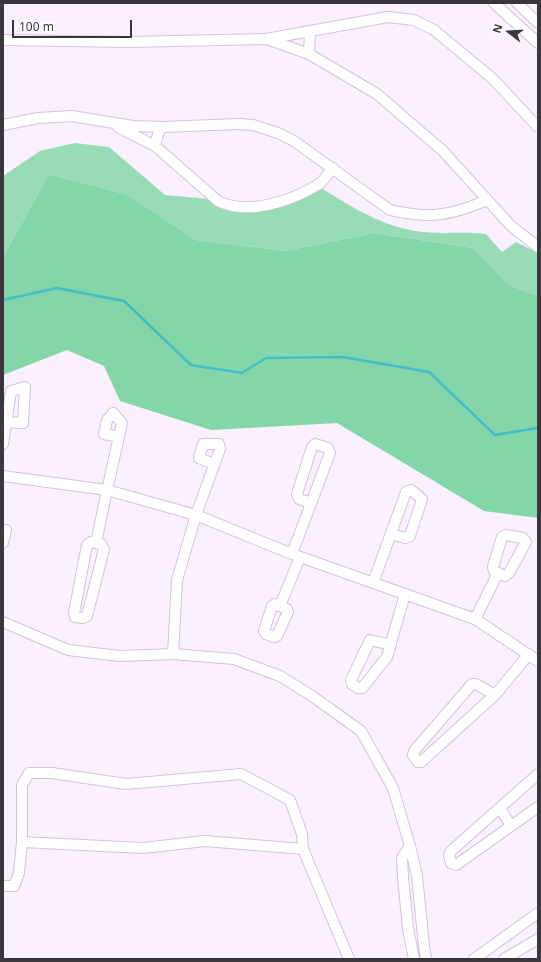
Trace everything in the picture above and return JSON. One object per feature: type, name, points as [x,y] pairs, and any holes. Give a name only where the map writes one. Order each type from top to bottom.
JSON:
[{"type":"street","points":[[494,3],[538,43]]},
{"type":"street","points":[[517,3],[538,23]]},
{"type":"street","points":[[3,40],[129,42],[266,39],[388,17],[414,20],[434,30],[492,78],[538,127]]},
{"type":"street","points":[[309,54],[310,31]]},
{"type":"street","points":[[266,39],[309,54],[377,94],[444,151],[511,226],[538,247]]},
{"type":"street","points":[[4,126],[38,118],[72,116],[133,126],[162,127],[239,124],[252,125],[278,133],[294,141],[333,168],[380,205],[390,210],[406,214],[433,216],[463,210],[487,200]]},
{"type":"street","points":[[105,122],[155,146],[218,201],[226,205],[241,208],[277,204],[320,184],[333,168]]},
{"type":"street","points":[[155,146],[158,134],[162,127]]},
{"type":"street","points":[[3,444],[6,422]]},
{"type":"street","points":[[96,543],[119,438]]},
{"type":"street","points":[[280,606],[311,503],[330,453],[328,448],[315,444],[312,447],[297,494],[299,499],[311,503]]},
{"type":"street","points":[[173,654],[177,580],[196,516],[214,464]]},
{"type":"street","points":[[3,476],[107,490],[196,516],[296,556],[475,619],[538,661]]},
{"type":"street","points":[[3,530],[6,530],[3,543]]},
{"type":"street","points":[[373,583],[391,534]]},
{"type":"street","points":[[91,542],[96,543],[101,544],[104,549],[87,616],[83,618],[75,617],[74,613],[87,545],[91,542]]},
{"type":"street","points":[[475,619],[498,573]]},
{"type":"street","points":[[391,645],[370,640],[351,680],[352,684],[358,688],[362,688],[387,657],[391,645],[405,594]]},
{"type":"street","points":[[3,622],[68,650],[120,656],[173,654],[234,659],[280,676],[312,696],[361,731],[393,788],[410,846],[417,876],[426,959]]},
{"type":"street","points":[[495,695],[476,684],[472,684],[414,751],[413,755],[418,762],[421,762],[495,695],[529,654]]},
{"type":"street","points":[[443,718],[456,731]]},
{"type":"street","points":[[3,886],[14,886],[19,872],[22,842],[22,785],[29,773],[52,773],[126,784],[241,774],[290,800],[302,834],[303,849],[349,959]]},
{"type":"street","points":[[538,774],[451,851],[449,855],[451,863],[456,865],[538,807]]},
{"type":"street","points":[[500,808],[511,826]]},
{"type":"street","points":[[22,842],[143,848],[205,841],[303,849]]},
{"type":"street","points":[[410,846],[402,858],[408,929],[414,959]]},
{"type":"street","points":[[474,959],[538,913]]},
{"type":"street","points":[[505,937],[518,951]]},
{"type":"street","points":[[504,959],[538,939]]},
{"type":"green space","points":[[75,143],[109,147],[165,195],[276,205],[315,184],[363,213],[402,228],[424,232],[486,234],[502,252],[516,242],[538,253],[538,296],[509,285],[473,248],[374,233],[285,251],[196,240],[128,195],[49,174],[3,257],[3,176],[40,151]]},
{"type":"green space","points":[[49,174],[128,195],[196,240],[285,251],[374,233],[473,248],[509,285],[538,296],[538,518],[484,511],[337,423],[211,430],[120,401],[104,366],[67,350],[3,375],[3,257]]},
{"type":"waterway","points":[[3,300],[57,288],[124,301],[191,365],[242,373],[266,358],[343,357],[429,372],[495,435],[538,428]]}]
